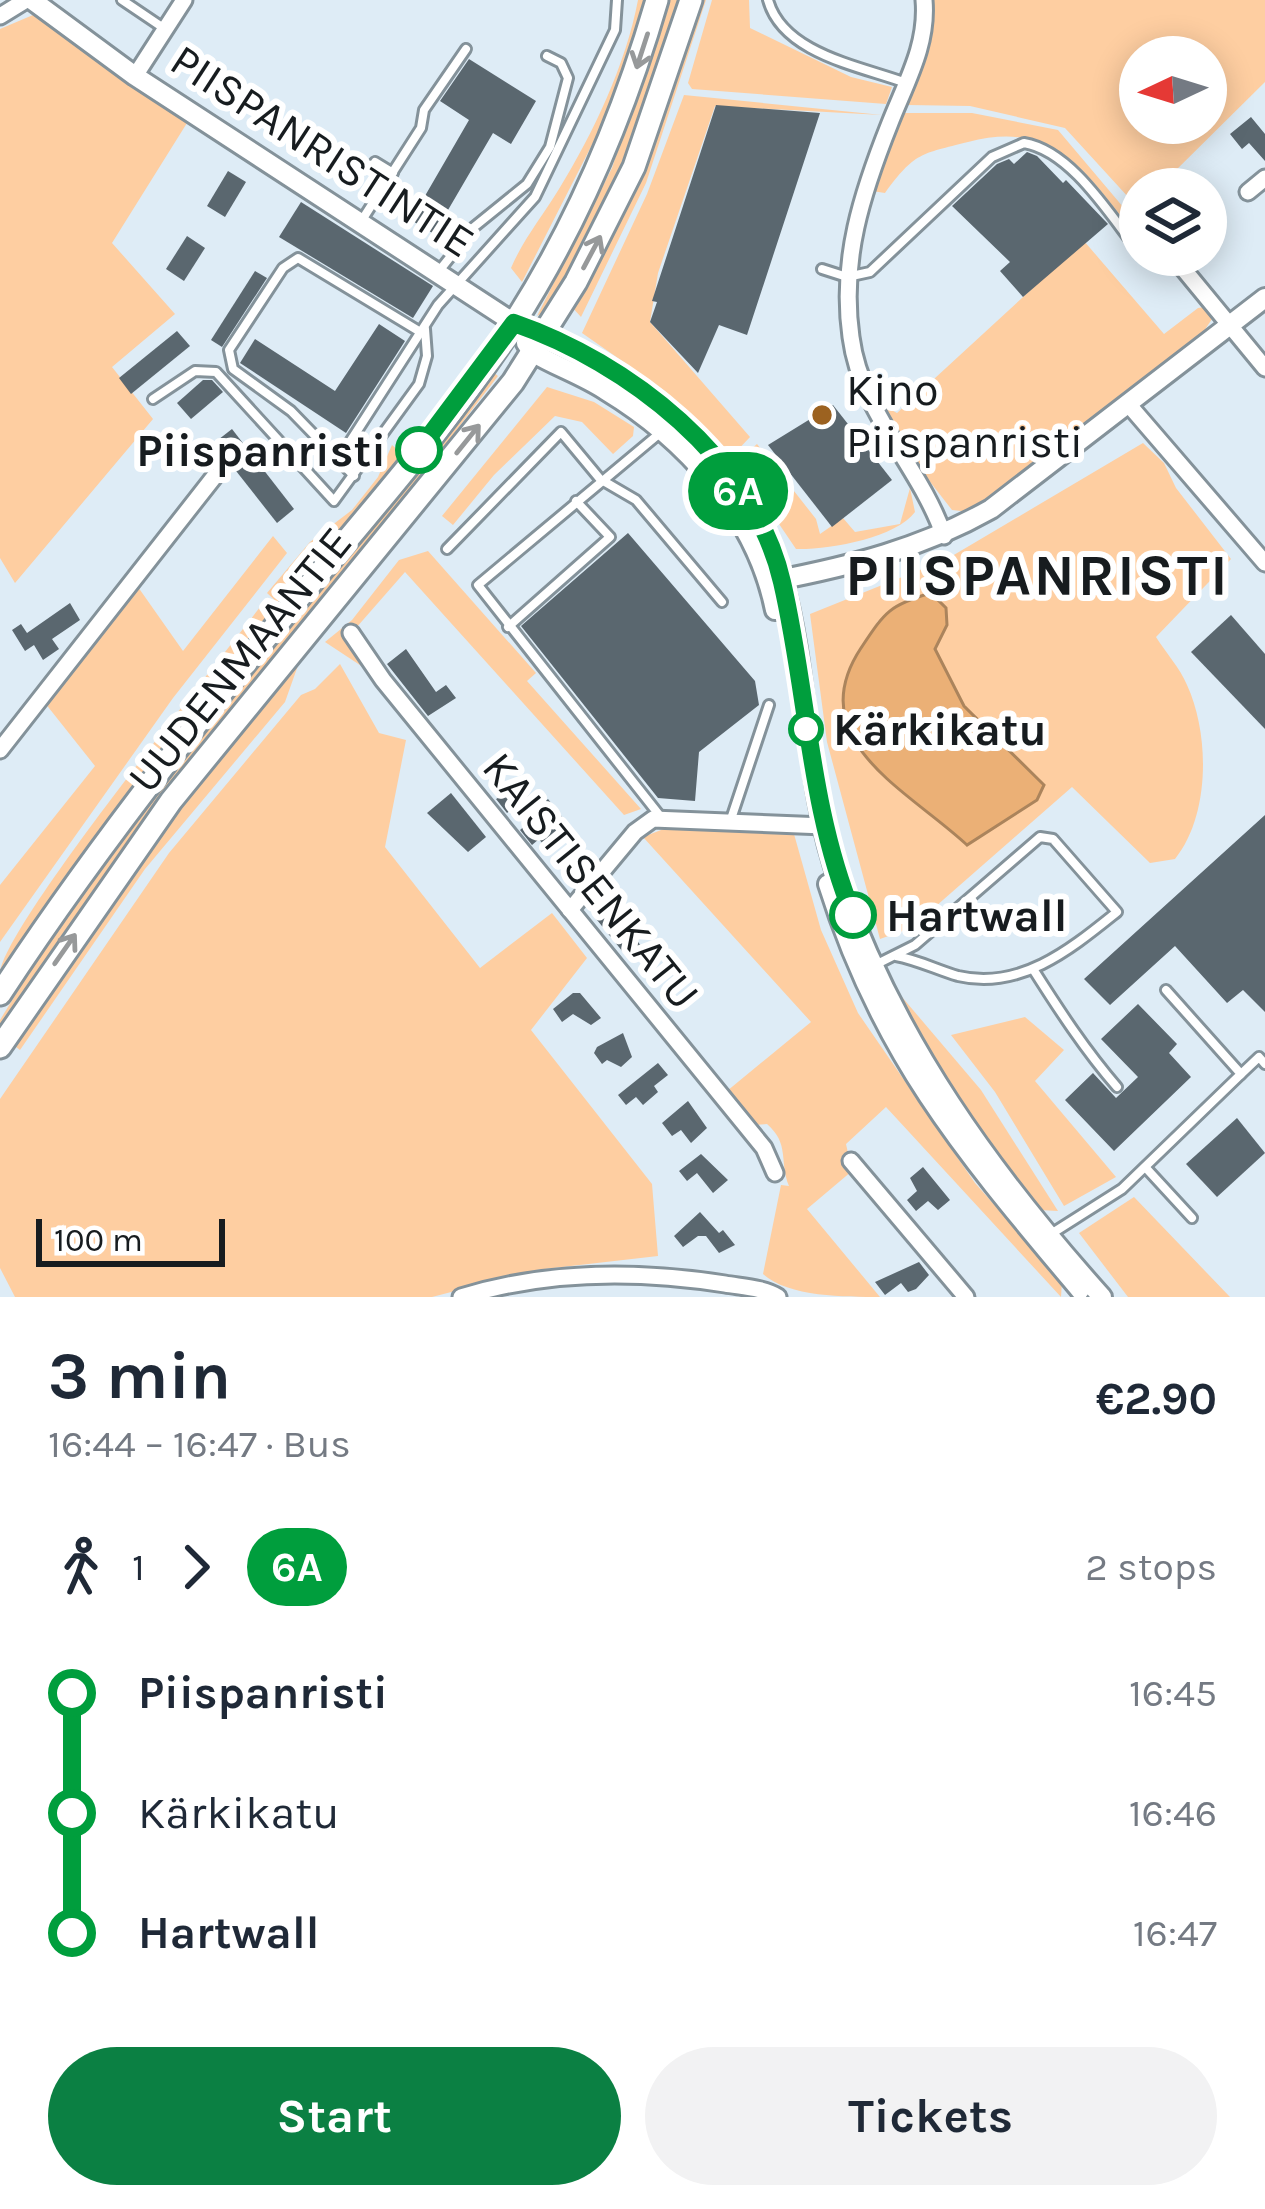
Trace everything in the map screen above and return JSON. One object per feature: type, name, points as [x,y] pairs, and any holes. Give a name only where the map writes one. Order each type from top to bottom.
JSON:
[{"type":"main road","name":"UUDENMAANTIE","points":[[0,994],[112,832],[460,398],[514,323],[585,195],[624,102],[657,0]]},
{"type":"main road","name":"UUDENMAANTIE","points":[[0,1047],[171,802],[453,458],[538,342],[634,167],[691,0]]},
{"type":"street","points":[[0,16],[29,0]]},
{"type":"street","name":"PIISPANRISTINTIE","points":[[29,0],[135,76],[514,323]]},
{"type":"street","points":[[135,76],[184,0]]},
{"type":"street","points":[[924,0],[922,43],[856,218],[847,277],[860,377],[893,445],[930,494],[944,536]]},
{"type":"street","points":[[1248,191],[1265,178]]},
{"type":"street","points":[[1189,276],[1265,368]]},
{"type":"street","points":[[776,580],[873,560],[944,536],[992,509],[1265,298]]},
{"type":"street","points":[[514,323],[600,386],[668,424],[738,490],[776,580],[818,826],[867,971],[982,1154],[1093,1295]]},
{"type":"street","points":[[1129,405],[1265,563]]},
{"type":"street","points":[[0,750],[214,477]]},
{"type":"street","name":"KAISTISENKATU","points":[[351,633],[764,1148],[775,1173]]},
{"type":"street","points":[[570,910],[640,826],[661,817],[818,826]]},
{"type":"street","points":[[851,1161],[966,1297]]},
{"type":"street","points":[[461,1297],[648,1274],[777,1295]]},
{"type":"lane","points":[[122,0],[165,29]]},
{"type":"lane","points":[[337,462],[457,282],[546,179],[615,30],[617,0]]},
{"type":"lane","points":[[768,0],[774,20],[787,33],[836,59],[907,83]]},
{"type":"lane","points":[[361,222],[421,128],[424,110],[466,50]]},
{"type":"lane","points":[[439,271],[474,227],[527,184],[550,147],[568,78],[561,63],[547,56]]},
{"type":"lane","points":[[822,268],[847,277],[870,272],[992,157],[1024,142],[1046,150],[1063,164],[1119,228]]},
{"type":"lane","points":[[375,162],[393,173]]},
{"type":"lane","points":[[153,399],[195,371],[216,372],[334,501],[354,476],[419,384],[428,356],[423,332],[298,258],[283,268],[229,350],[230,361],[250,387],[291,412],[354,476]]},
{"type":"lane","points":[[661,817],[478,585],[668,424]]},
{"type":"lane","points":[[447,549],[561,432],[601,479],[636,500],[722,602]]},
{"type":"lane","points":[[508,626],[610,537],[576,500]]},
{"type":"lane","points":[[730,822],[769,705]]},
{"type":"lane","points":[[867,971],[916,945],[1040,837],[1053,839],[1117,912],[1064,955],[1033,969],[979,978],[896,956]]},
{"type":"lane","points":[[1033,969],[1085,1051],[1117,1087]]},
{"type":"lane","points":[[1166,989],[1239,1076]]},
{"type":"lane","points":[[1045,1238],[1122,1190],[1263,1058]]},
{"type":"lane","points":[[1146,1168],[1192,1218]]},
{"type":"shaded area","points":[[638,0],[650,0],[599,131],[522,282],[511,268],[596,122],[617,73]]},
{"type":"shaded area","points":[[666,0],[683,0],[640,120],[569,272],[549,309],[537,316],[612,168]]},
{"type":"shaded area","points":[[698,0],[706,0],[646,183],[581,317],[572,307],[630,198]]},
{"type":"shaded area","points":[[712,0],[749,0],[750,28],[851,77],[892,87],[886,104],[692,89],[688,83]]},
{"type":"shaded area","points":[[932,0],[1265,0],[1265,82],[1227,120],[1227,36],[1119,36],[1119,144],[1202,144],[1178,168],[1119,168],[1119,187],[1065,128],[970,106],[908,105],[932,35]]},
{"type":"shaded area","points":[[33,15],[187,123],[112,243],[175,314],[112,367],[153,419],[15,583],[0,558],[0,29]]},
{"type":"shaded area","points":[[684,95],[882,115],[715,106],[658,273],[650,322],[750,437],[732,456],[665,391],[582,333],[647,194]]},
{"type":"shaded area","points":[[904,113],[972,113],[1058,130],[1119,202],[1119,214],[1069,158],[1026,138],[999,137],[929,153],[904,169],[885,193],[872,191]]},
{"type":"shaded area","points":[[1084,241],[1164,334],[1198,308],[1205,307],[1212,319],[1200,337],[993,499],[970,512],[952,510],[906,451],[886,407],[897,413]]},
{"type":"shaded area","points":[[492,371],[498,376],[128,849],[0,1032],[0,1020],[94,867]]},
{"type":"shaded area","points":[[547,387],[594,402],[634,427],[633,436],[613,454],[582,422],[555,416],[494,475],[453,525],[442,516]]},
{"type":"shaded area","points":[[1143,443],[1164,463],[1176,488],[1231,559],[1156,637],[1181,673],[1195,705],[1203,751],[1200,798],[1187,841],[1175,859],[1150,863],[1072,787],[911,928],[880,939],[827,742],[810,614],[947,559]],"holes":[[[931,593],[946,608],[947,625],[935,649],[964,706],[1003,741],[1036,800],[967,844],[858,750],[862,646],[878,621]]]},
{"type":"shaded area","points":[[757,444],[816,519],[820,534],[843,518],[855,532],[900,524],[910,488],[915,512],[906,521],[893,529],[877,535],[843,545],[796,549],[737,462]]},
{"type":"shaded area","points":[[392,445],[399,451],[396,464],[279,604],[267,593],[310,542],[352,510],[378,477]]},
{"type":"shaded area","points":[[273,536],[287,553],[173,698],[0,942],[0,885],[95,766],[41,698],[128,587],[138,587],[183,651]]},
{"type":"shaded area","points":[[428,551],[536,673],[527,681],[641,809],[624,815],[405,572],[349,636],[375,675],[325,642],[352,620],[399,560]]},
{"type":"shaded area","points":[[931,593],[946,608],[947,625],[935,649],[964,706],[1044,785],[1037,800],[967,845],[869,760],[852,736],[844,710],[846,681],[876,626],[897,606]]},
{"type":"shaded area","points":[[263,603],[273,611],[51,898],[0,974],[35,905],[72,852]]},
{"type":"shaded area","points":[[301,657],[285,702],[145,869],[20,1050],[12,1044],[188,794]]},
{"type":"shaded area","points":[[340,664],[379,733],[406,740],[385,847],[480,968],[552,913],[587,958],[531,1030],[652,1184],[658,1256],[536,1270],[432,1297],[15,1297],[0,1268],[0,1099],[169,853],[301,695],[315,689]]},
{"type":"shaded area","points":[[674,825],[794,834],[821,930],[858,1013],[975,1183],[1062,1281],[1061,1297],[886,1107],[846,1144],[852,1171],[807,1209],[880,1297],[802,1291],[763,1274],[781,1185],[789,1186],[783,1153],[774,1131],[767,1124],[755,1125],[727,1091],[811,1022],[643,837]]},
{"type":"shaded area","points":[[896,990],[981,1090],[1058,1211],[1039,1210],[1001,1167],[891,995]]},
{"type":"shaded area","points":[[1025,1017],[1064,1050],[1035,1081],[1116,1177],[1064,1206],[995,1092],[951,1035]]},
{"type":"shaded area","points":[[1134,1197],[1230,1297],[1128,1297],[1079,1233]]},
{"type":"building","points":[[469,59],[536,101],[511,144],[493,133],[434,234],[411,220],[469,120],[440,101]]},
{"type":"building","points":[[716,105],[820,113],[747,335],[719,325],[698,373],[650,322],[657,302],[652,301]]},
{"type":"building","points":[[1251,117],[1265,134],[1265,161],[1249,143],[1242,149],[1230,134]]},
{"type":"building","points":[[1027,152],[1063,183],[1066,180],[1108,224],[1023,297],[1000,271],[1010,262],[952,206],[997,164],[1009,159],[1014,164]]},
{"type":"building","points":[[228,171],[246,182],[225,217],[207,206]]},
{"type":"building","points":[[301,202],[433,286],[413,318],[279,237]]},
{"type":"building","points":[[187,236],[205,248],[184,281],[166,269]]},
{"type":"building","points":[[255,271],[267,278],[222,347],[211,340]]},
{"type":"building","points":[[379,324],[405,341],[346,433],[240,363],[255,339],[335,391]]},
{"type":"building","points":[[177,331],[190,346],[131,394],[119,378]]},
{"type":"building","points":[[203,380],[212,380],[223,392],[191,419],[177,403]]},
{"type":"building","points":[[833,405],[892,480],[832,527],[768,445]]},
{"type":"building","points":[[232,429],[294,509],[277,523],[214,443]]},
{"type":"building","points":[[628,533],[755,681],[759,705],[699,752],[695,801],[658,798],[521,626]]},
{"type":"building","points":[[70,603],[80,620],[52,639],[59,649],[43,660],[34,645],[25,651],[12,630],[21,624],[27,633]]},
{"type":"building","points":[[1231,615],[1265,654],[1265,729],[1191,652]]},
{"type":"building","points":[[406,649],[436,692],[446,685],[456,698],[428,716],[387,664]]},
{"type":"building","points":[[521,786],[538,808],[548,799],[567,823],[542,843],[539,839],[532,845],[520,830],[534,818],[521,802],[507,813],[496,799]]},
{"type":"building","points":[[451,793],[486,837],[468,852],[427,813]]},
{"type":"building","points":[[1265,815],[1265,1012],[1243,990],[1227,1003],[1175,946],[1110,1005],[1084,979]]},
{"type":"building","points":[[610,902],[641,946],[627,957],[593,915]]},
{"type":"building","points":[[580,993],[601,1018],[591,1025],[573,1014],[562,1022],[553,1009]]},
{"type":"building","points":[[1138,1004],[1177,1044],[1169,1053],[1191,1077],[1114,1151],[1065,1100],[1093,1073],[1116,1098],[1138,1077],[1101,1039]]},
{"type":"building","points":[[623,1033],[632,1057],[621,1067],[607,1060],[602,1064],[594,1053],[597,1047]]},
{"type":"building","points":[[658,1063],[668,1075],[654,1086],[658,1092],[643,1105],[636,1097],[626,1105],[618,1095]]},
{"type":"building","points":[[688,1101],[707,1128],[691,1143],[681,1130],[672,1136],[662,1123]]},
{"type":"building","points":[[1237,1118],[1265,1153],[1217,1197],[1186,1164]]},
{"type":"building","points":[[701,1154],[728,1180],[713,1193],[697,1173],[687,1181],[679,1171]]},
{"type":"building","points":[[923,1167],[950,1200],[938,1210],[928,1201],[916,1211],[907,1200],[917,1191],[910,1178]]},
{"type":"building","points":[[700,1212],[735,1245],[719,1253],[706,1236],[698,1236],[683,1247],[674,1236]]},
{"type":"building","points":[[919,1262],[929,1275],[916,1289],[908,1292],[901,1283],[885,1295],[875,1282]]},
{"type":"bus line","name":"6A","points":[[419,450],[514,323],[585,355],[650,397],[702,444],[746,503],[782,579],[824,826],[853,915]]},
{"type":"place","name":"Kino Piispanristi","points":[[822,415]]},
{"type":"place","name":"Piispanristi","points":[[419,450]]},
{"type":"place","name":"Kärkikatu","points":[[806,729]]},
{"type":"place","name":"Hartwall","points":[[853,915]]},
{"type":"district","name":"PIISPANRISTI","points":[[1038,575]]}]
